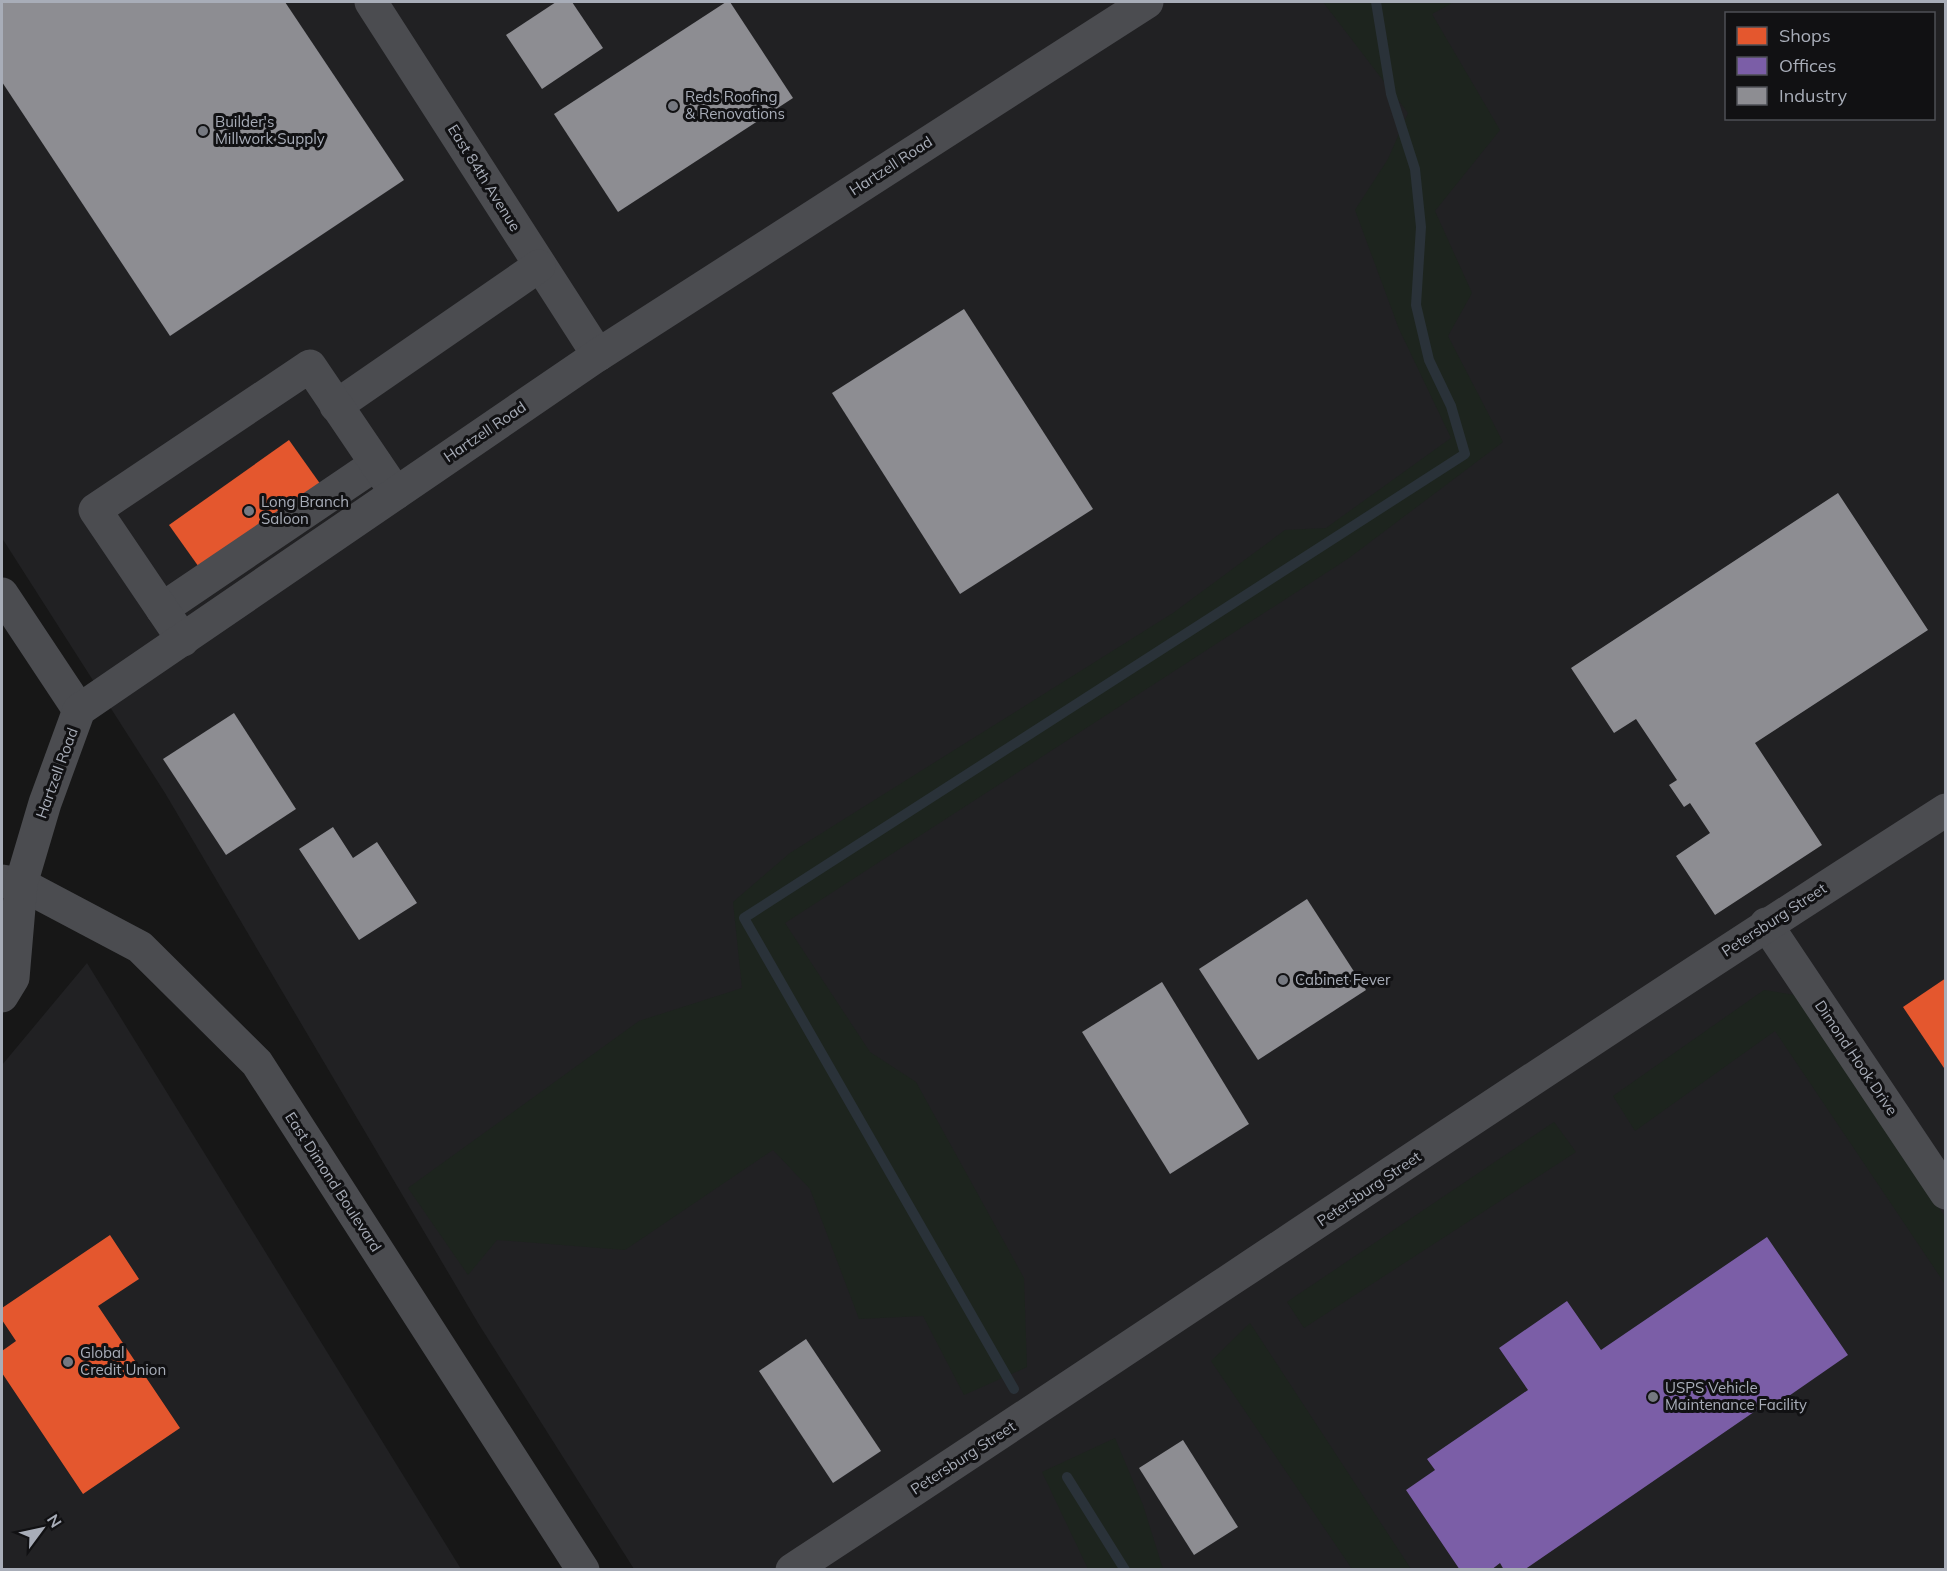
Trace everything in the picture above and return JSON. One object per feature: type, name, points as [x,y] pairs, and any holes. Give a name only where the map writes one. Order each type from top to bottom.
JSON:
[{"type":"street","name":"East 84th Avenue","points":[[371,2],[598,355]]},
{"type":"street","name":"Hartzell Road","points":[[2,996],[13,978],[11,882],[45,803],[79,710],[598,355],[1147,2]]},
{"type":"street","points":[[336,406],[539,266]]},
{"type":"street","points":[[183,640],[95,510],[310,366],[396,493]]},
{"type":"street","points":[[162,609],[376,464]]},
{"type":"street","points":[[2,594],[79,710]]},
{"type":"street","name":"Petersburg Street","points":[[792,1569],[1057,1396],[1766,924],[1946,810]]},
{"type":"street","name":"East Dimond Boulevard","points":[[11,882],[140,946],[257,1063],[583,1569]]},
{"type":"street","name":"Dimond Hook Drive","points":[[1766,924],[1946,1193]]},
{"type":"shaded area","points":[[2,2],[1945,2],[1945,1569],[634,1569],[478,1323],[165,793],[2,538]]},
{"type":"shaded area","points":[[1323,2],[1454,2],[1432,14],[1500,130],[1435,211],[1472,293],[1448,336],[1503,442],[1349,558],[785,923],[870,1052],[916,1082],[1024,1278],[1027,1367],[964,1395],[923,1316],[859,1319],[810,1189],[773,1150],[625,1250],[497,1240],[468,1275],[408,1188],[639,1021],[742,988],[733,902],[790,853],[1173,613],[1285,530],[1326,528],[1451,438],[1399,329],[1355,210],[1388,159],[1408,113]]},
{"type":"shaded area","points":[[87,963],[461,1569],[2,1570],[2,1065]]},
{"type":"shaded area","points":[[1764,990],[1801,996],[1945,1217],[1945,1284],[1775,1031],[1635,1131],[1613,1096]]},
{"type":"shaded area","points":[[1554,1122],[1576,1152],[1304,1328],[1287,1302]]},
{"type":"shaded area","points":[[1250,1323],[1411,1569],[1352,1569],[1211,1361]]},
{"type":"shaded area","points":[[1115,1438],[1143,1505],[1163,1569],[1088,1569],[1042,1472]]},
{"type":"building: Shops","points":[[289,440],[321,485],[201,570],[169,525]]},
{"type":"building: Shops","points":[[1946,978],[1946,1071],[1903,1007]]},
{"type":"building: Shops","name":"Global Credit Union","points":[[110,1235],[139,1279],[98,1306],[180,1428],[83,1494],[2,1373],[2,1351],[16,1341],[2,1320],[2,1308]]},
{"type":"building: Offices","name":"USPS Vehicle Maintenance Facility","points":[[1767,1237],[1848,1355],[1770,1409],[1767,1403],[1524,1570],[1504,1570],[1500,1563],[1491,1570],[1460,1570],[1406,1490],[1435,1470],[1427,1459],[1528,1390],[1499,1348],[1567,1301],[1601,1350]]},
{"type":"building: Industry","name":"Builder's Millwork Supply","points":[[2,2],[285,2],[404,180],[170,336],[2,82]]},
{"type":"building: Industry","points":[[556,2],[572,2],[603,48],[542,89],[506,35]]},
{"type":"building: Industry","name":"Reds Roofing & Renovations","points":[[726,2],[730,2],[793,98],[618,212],[554,114]]},
{"type":"building: Industry","points":[[964,309],[1093,509],[960,594],[832,393]]},
{"type":"building: Industry","points":[[1838,493],[1928,630],[1755,743],[1822,845],[1715,915],[1676,856],[1710,833],[1690,803],[1684,807],[1669,785],[1677,780],[1636,719],[1614,733],[1571,668]]},
{"type":"building: Industry","points":[[234,713],[296,809],[226,855],[163,759]]},
{"type":"building: Industry","points":[[333,827],[353,858],[377,842],[417,903],[359,940],[299,849]]},
{"type":"building: Industry","name":"Cabinet Fever","points":[[1307,899],[1366,990],[1258,1060],[1199,969]]},
{"type":"building: Industry","points":[[1162,982],[1249,1124],[1170,1174],[1082,1032]]},
{"type":"building: Industry","points":[[806,1339],[881,1451],[833,1483],[759,1371]]},
{"type":"building: Industry","points":[[1183,1440],[1238,1527],[1194,1555],[1139,1468]]},
{"type":"waterway","points":[[1014,1389],[744,918],[1465,454],[1451,406],[1429,360],[1416,305],[1421,227],[1415,169],[1391,94],[1376,2]]},
{"type":"waterway","points":[[1067,1477],[1125,1570]]},
{"type":"place","name":"Reds Roofing & Renovations","points":[[673,106]]},
{"type":"place","name":"Builder's Millwork Supply","points":[[203,131]]},
{"type":"place","name":"Long Branch Saloon","points":[[249,511]]},
{"type":"place","name":"Cabinet Fever","points":[[1283,980]]},
{"type":"place","name":"Global Credit Union","points":[[68,1362]]},
{"type":"place","name":"USPS Vehicle Maintenance Facility","points":[[1653,1397]]}]
